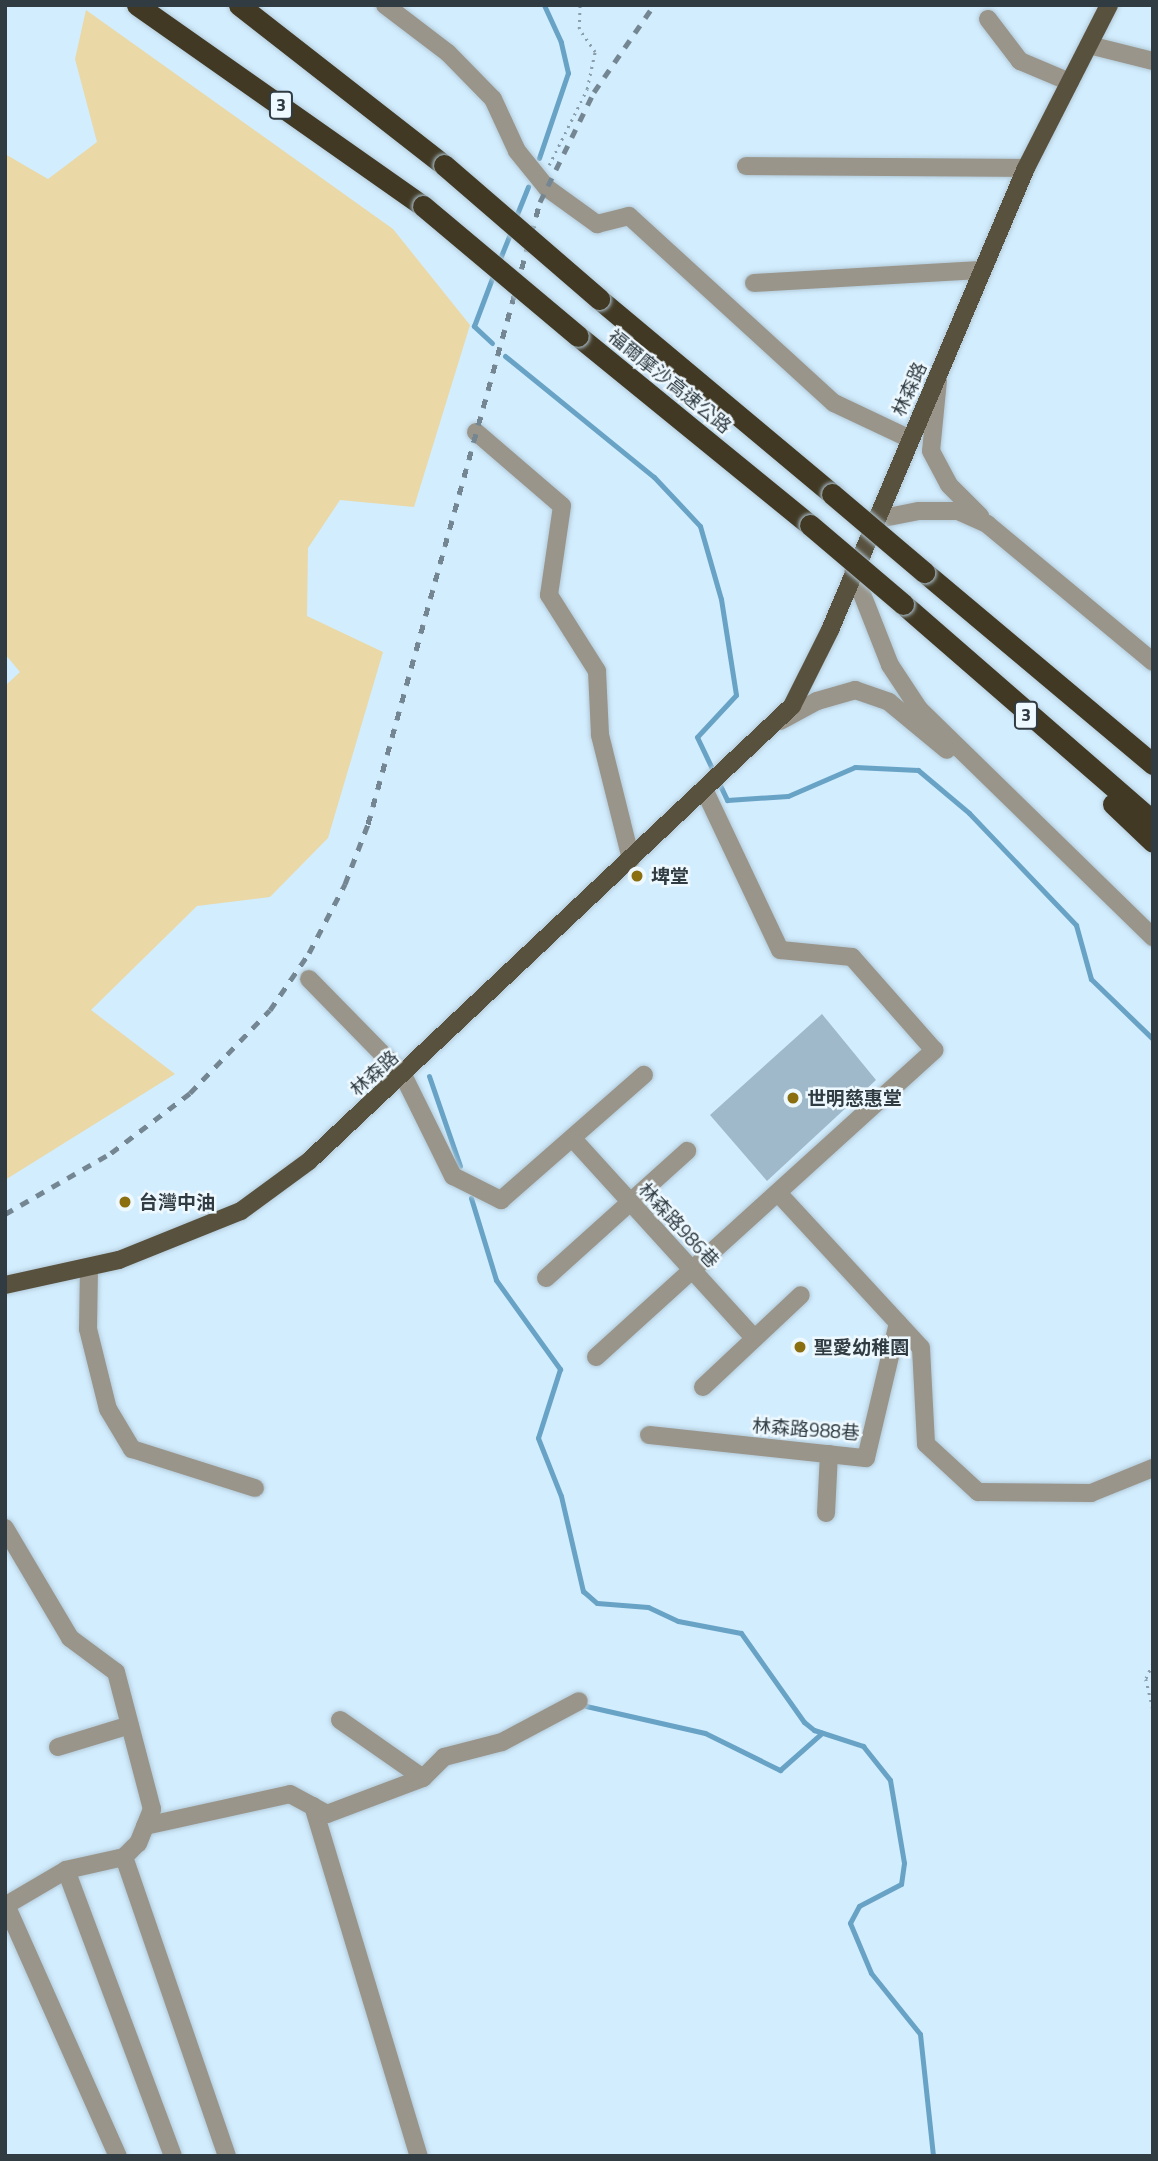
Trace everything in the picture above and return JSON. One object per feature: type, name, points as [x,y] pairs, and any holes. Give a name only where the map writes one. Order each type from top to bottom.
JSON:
[{"type":"highway","name":"福爾摩沙高速公路","points":[[137,5],[423,206],[904,604],[995,687],[1153,821]]},
{"type":"highway","name":"福爾摩沙高速公路","points":[[239,5],[444,165],[599,299],[1153,764]]},
{"type":"highway","points":[[995,687],[1153,842]]},
{"type":"main road","name":"林森路","points":[[5,1285],[119,1260],[241,1211],[309,1161],[792,706],[938,376],[980,270],[1026,168],[1110,5]]},
{"type":"street","points":[[384,5],[448,53],[493,99],[517,151],[541,181],[597,224],[629,216],[834,403],[910,439]]},
{"type":"street","points":[[988,19],[1020,61],[1070,82]]},
{"type":"street","points":[[1089,45],[1153,61]]},
{"type":"street","points":[[746,166],[1026,168]]},
{"type":"street","points":[[754,283],[980,270]]},
{"type":"street","points":[[938,376],[931,451],[949,485],[988,524],[1153,662]]},
{"type":"street","points":[[476,432],[562,506],[549,596],[597,671],[600,735],[631,859]]},
{"type":"street","points":[[873,520],[919,511],[958,512],[988,524]]},
{"type":"street","points":[[853,571],[890,664],[919,709],[1153,937]]},
{"type":"street","points":[[775,723],[817,701],[855,690],[889,702],[948,751],[972,763]]},
{"type":"street","points":[[596,1357],[779,1194],[934,1050],[852,957],[780,950],[706,787]]},
{"type":"street","points":[[309,979],[403,1075],[453,1176],[501,1200],[575,1140],[644,1075]]},
{"type":"street","name":"林森路986巷","points":[[575,1140],[754,1338]]},
{"type":"street","points":[[546,1278],[687,1150]]},
{"type":"street","points":[[779,1194],[921,1348],[926,1444],[978,1492],[1091,1493],[1153,1468]]},
{"type":"street","points":[[89,1267],[89,1329],[95,1356],[108,1409],[132,1449],[256,1488]]},
{"type":"street","points":[[704,1387],[801,1295]]},
{"type":"street","name":"林森路988巷","points":[[649,1435],[866,1458],[898,1323]]},
{"type":"street","points":[[825,1513],[829,1454]]},
{"type":"street","points":[[5,1528],[70,1637],[116,1672],[152,1808],[138,1843],[124,1857],[66,1870],[6,1906],[118,2156]]},
{"type":"street","points":[[145,1826],[290,1794],[327,1814],[423,1779],[444,1757],[502,1742],[579,1700]]},
{"type":"street","points":[[340,1720],[423,1779]]},
{"type":"street","points":[[58,1746],[130,1725]]},
{"type":"street","points":[[313,1806],[419,2156]]},
{"type":"street","points":[[124,1857],[227,2156]]},
{"type":"street","points":[[66,1870],[173,2156]]},
{"type":"path","points":[[541,181],[587,89],[595,52],[579,29],[580,5]]},
{"type":"path","points":[[1153,1664],[1146,1679],[1153,1710]]},
{"type":"shaded area","points":[[86,10],[393,229],[470,325],[414,507],[340,500],[308,548],[307,616],[383,652],[328,838],[270,897],[197,906],[91,1010],[175,1074],[5,1180],[5,686],[20,672],[5,654],[5,154],[48,179],[97,142],[75,59]]},
{"type":"building","name":"世明慈惠堂","points":[[822,1014],[876,1080],[767,1181],[710,1115]]},
{"type":"waterway","points":[[539,158],[568,73],[561,42],[544,5]]},
{"type":"waterway","points":[[515,219],[528,186]]},
{"type":"waterway","points":[[499,261],[511,231]]},
{"type":"waterway","points":[[492,343],[474,326],[494,273]]},
{"type":"waterway","points":[[505,356],[654,477],[700,526],[721,599],[736,695],[697,737],[727,800],[788,796],[855,767],[918,770],[969,813],[1076,925],[1091,979],[1153,1039]]},
{"type":"waterway","points":[[429,1076],[460,1166]]},
{"type":"waterway","points":[[471,1198],[496,1280],[560,1369],[538,1438],[561,1496],[583,1591],[597,1603],[648,1607],[678,1621],[741,1633],[804,1722],[814,1730],[863,1746],[890,1780],[904,1863],[901,1884],[859,1906],[850,1923],[871,1973],[920,2034],[933,2156]]},
{"type":"waterway","points":[[586,1706],[705,1733],[780,1770],[822,1733]]},
{"type":"railway","points":[[5,1214],[111,1153],[190,1093],[270,1010],[309,953],[345,884],[368,824],[540,202],[594,92],[654,5]]},
{"type":"place","name":"埤堂","points":[[637,876]]},
{"type":"place","name":"世明慈惠堂","points":[[793,1098]]},
{"type":"place","name":"台灣中油","points":[[125,1202]]},
{"type":"place","name":"聖愛幼稚園","points":[[800,1347]]}]
